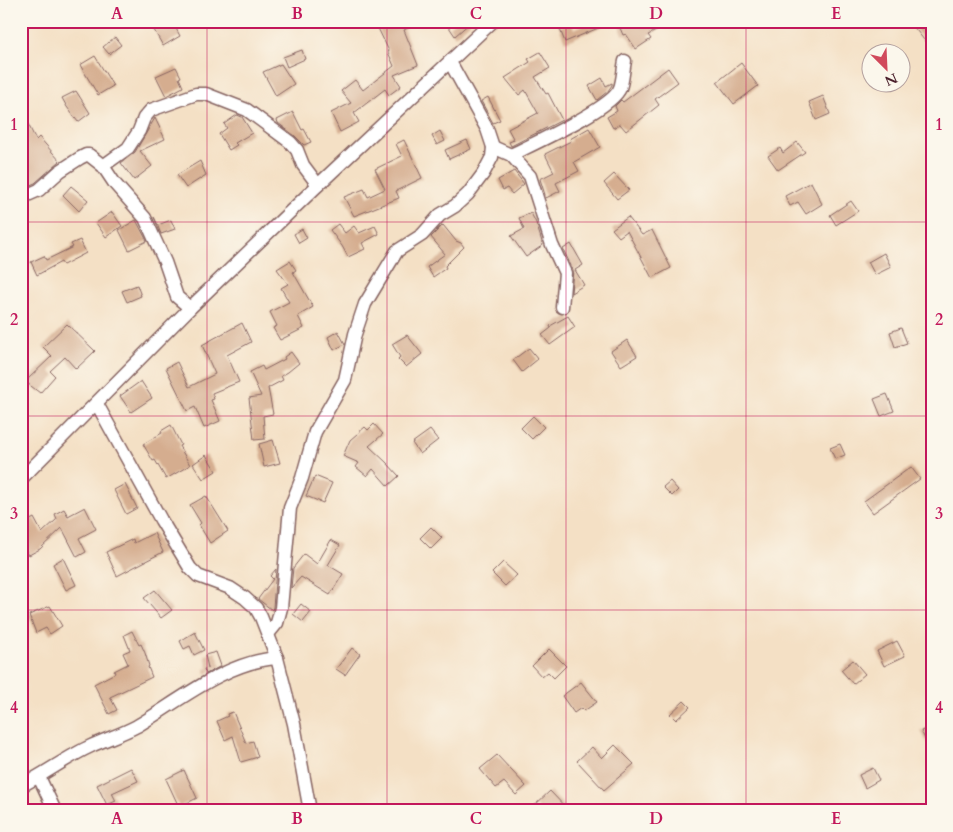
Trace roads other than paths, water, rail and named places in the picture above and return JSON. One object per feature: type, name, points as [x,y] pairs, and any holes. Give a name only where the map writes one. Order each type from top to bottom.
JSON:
[{"type":"street","points":[[21,479],[190,308],[318,185],[494,21]]},
{"type":"street","points":[[511,155],[586,116],[614,98],[620,88],[624,61]]},
{"type":"street","points":[[268,634],[278,620],[281,608],[290,508],[302,478],[315,432],[345,380],[355,334],[366,304],[397,251],[422,235],[440,215],[455,206],[468,194],[492,157],[493,147],[487,129],[450,62]]},
{"type":"street","points":[[103,166],[128,148],[139,131],[144,118],[151,110],[190,96],[206,94],[247,110],[290,142],[297,150],[303,165],[318,185]]},
{"type":"street","points":[[493,147],[511,155],[530,176],[552,245],[565,273],[562,307]]},
{"type":"street","points":[[21,198],[39,190],[60,171],[89,155],[103,166],[115,184],[145,218],[178,297],[190,308]]},
{"type":"street","points":[[97,404],[161,520],[190,568],[198,576],[230,588],[245,598],[256,608],[261,617],[277,658],[294,724],[310,811]]},
{"type":"street","points":[[261,617],[278,620]]},
{"type":"street","points":[[21,786],[90,747],[137,726],[176,700],[212,680],[239,668],[267,659],[277,658]]},
{"type":"street","points":[[39,777],[55,811]]}]
